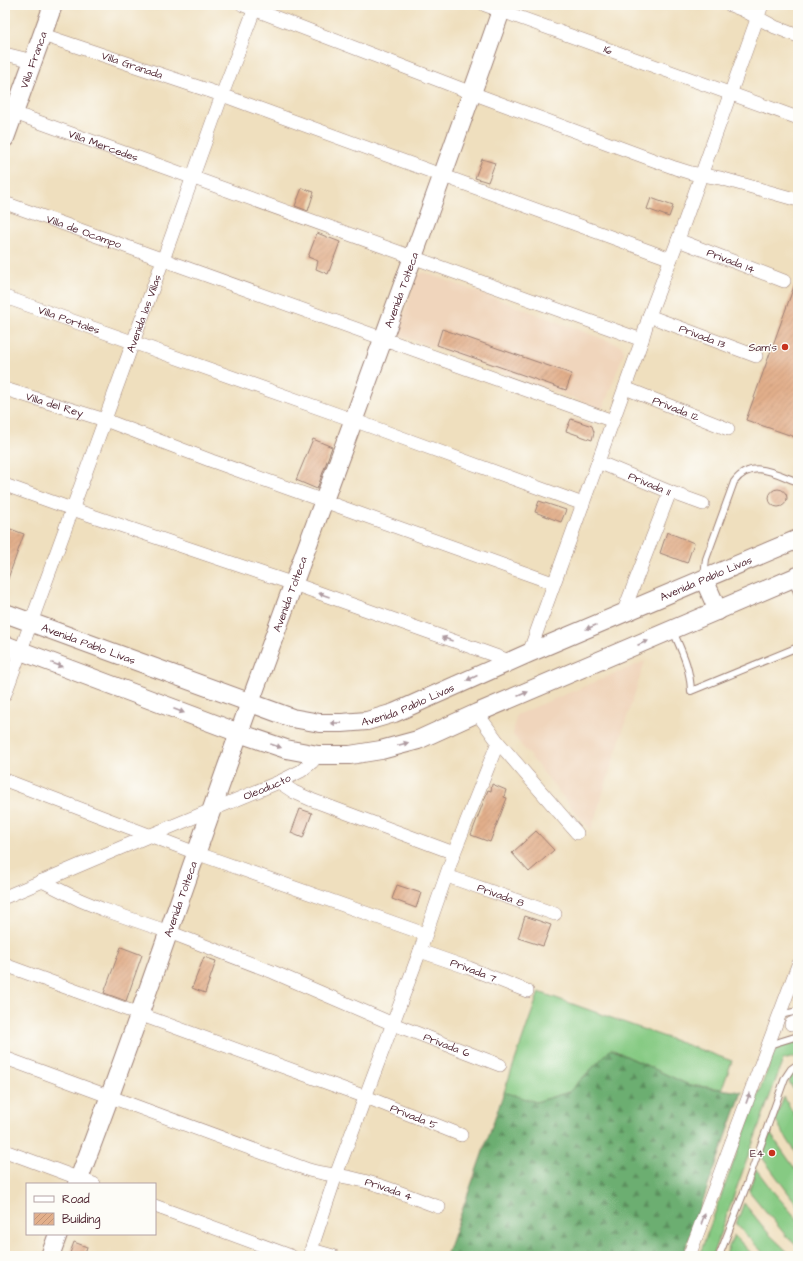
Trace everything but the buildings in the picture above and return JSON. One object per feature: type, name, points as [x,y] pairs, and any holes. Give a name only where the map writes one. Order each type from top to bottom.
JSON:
[{"type":"main road","name":"Villa Franca","points":[[6,133],[53,5]]},
{"type":"main road","name":"Avenida Tolteca","points":[[83,1182],[109,1096],[239,733],[472,93],[497,7]]},
{"type":"main road","name":"Avenida Pablo Livas","points":[[5,613],[292,718],[320,723],[367,721],[394,713],[510,661],[798,539]]},
{"type":"main road","points":[[704,579],[718,611]]},
{"type":"main road","points":[[13,648],[239,733],[286,749],[318,755],[350,755],[381,750],[418,740],[477,713],[718,611],[796,583]]},
{"type":"main road","points":[[50,1256],[58,1235]]},
{"type":"street","points":[[730,5],[743,10],[775,27],[798,36]]},
{"type":"street","points":[[529,653],[762,5]]},
{"type":"street","points":[[251,6],[472,93],[675,168],[720,178],[798,200]]},
{"type":"street","name":"Avenida las Villas","points":[[31,623],[222,95],[251,6]]},
{"type":"street","name":"16","points":[[497,7],[798,118]]},
{"type":"street","name":"Villa Granada","points":[[43,35],[222,95],[671,259]]},
{"type":"street","points":[[5,54],[33,61]]},
{"type":"street","name":"Villa Mercedes","points":[[14,113],[642,340]]},
{"type":"street","name":"Villa de Ocampo","points":[[5,203],[613,421]]},
{"type":"street","name":"Privada 14","points":[[678,240],[784,281]]},
{"type":"street","name":"Villa Portales","points":[[5,297],[353,420],[583,504]]},
{"type":"street","name":"Privada 13","points":[[649,316],[756,356]]},
{"type":"street","name":"Privada 12","points":[[625,388],[728,429]]},
{"type":"street","name":"Villa del Rey","points":[[5,389],[105,420],[212,461],[553,583]]},
{"type":"street","name":"Privada 11","points":[[598,462],[703,504]]},
{"type":"street","points":[[5,485],[294,584],[510,661]]},
{"type":"street","points":[[624,613],[670,492]]},
{"type":"street","points":[[5,691],[13,648],[31,623]]},
{"type":"street","points":[[477,713],[498,742],[577,833]]},
{"type":"street","points":[[333,1256],[311,1253],[336,1175],[420,951],[454,853],[498,742]]},
{"type":"street","name":"Oleoducto","points":[[5,897],[279,782],[301,771],[318,755]]},
{"type":"street","points":[[5,780],[196,853],[425,934]]},
{"type":"street","points":[[279,782],[294,792],[312,800],[454,853]]},
{"type":"street","name":"Privada 8","points":[[447,876],[555,914]]},
{"type":"street","name":"Privada 6","points":[[42,881],[80,900],[273,972],[393,1024],[500,1065]]},
{"type":"street","name":"Privada 7","points":[[420,951],[469,968],[527,991]]},
{"type":"street","name":"Privada 5","points":[[5,965],[366,1098],[461,1135]]},
{"type":"street","points":[[689,1256],[798,966]]},
{"type":"street","name":"Privada 4","points":[[5,1058],[309,1170],[323,1174],[348,1176],[364,1180],[439,1207]]},
{"type":"street","points":[[5,1151],[83,1182]]},
{"type":"street","points":[[156,1206],[291,1256]]},
{"type":"lane","points":[[704,579],[706,559],[734,482],[739,475],[746,470],[763,469],[798,482]]},
{"type":"lane","points":[[673,631],[686,662],[690,676],[691,691],[798,647]]},
{"type":"lane","points":[[780,1015],[798,1011]]},
{"type":"lane","points":[[767,1046],[798,1036]]},
{"type":"lane","points":[[719,1256],[785,1078],[791,1069],[798,1064]]},
{"type":"shaded area","points":[[424,272],[622,346],[624,352],[604,406],[600,408],[399,335],[398,330],[417,276]]},
{"type":"shaded area","points":[[645,661],[591,830],[513,735],[516,715]]},
{"type":"green space","points":[[539,992],[732,1061],[722,1089],[689,1085],[611,1049],[569,1092],[536,1102],[504,1092]]},
{"type":"green space","points":[[798,1041],[798,1056],[783,1060],[712,1256],[699,1256],[774,1052],[780,1047]]},
{"type":"green space","points":[[611,1049],[689,1085],[742,1092],[683,1256],[446,1256],[504,1092],[536,1102],[569,1092]]},
{"type":"green space","points":[[798,1068],[798,1099],[789,1081],[792,1071]]},
{"type":"green space","points":[[784,1097],[798,1121],[798,1156],[775,1120]]},
{"type":"green space","points":[[770,1133],[798,1173],[798,1206],[761,1156]]},
{"type":"green space","points":[[756,1169],[798,1220],[798,1247],[787,1237],[749,1191]]},
{"type":"green space","points":[[744,1203],[769,1234],[792,1256],[766,1256],[736,1224]]},
{"type":"green space","points":[[734,1235],[754,1256],[725,1256]]},
{"type":"place","name":"Sam's","points":[[785,347]]},
{"type":"place","name":"E4","points":[[772,1153]]}]
